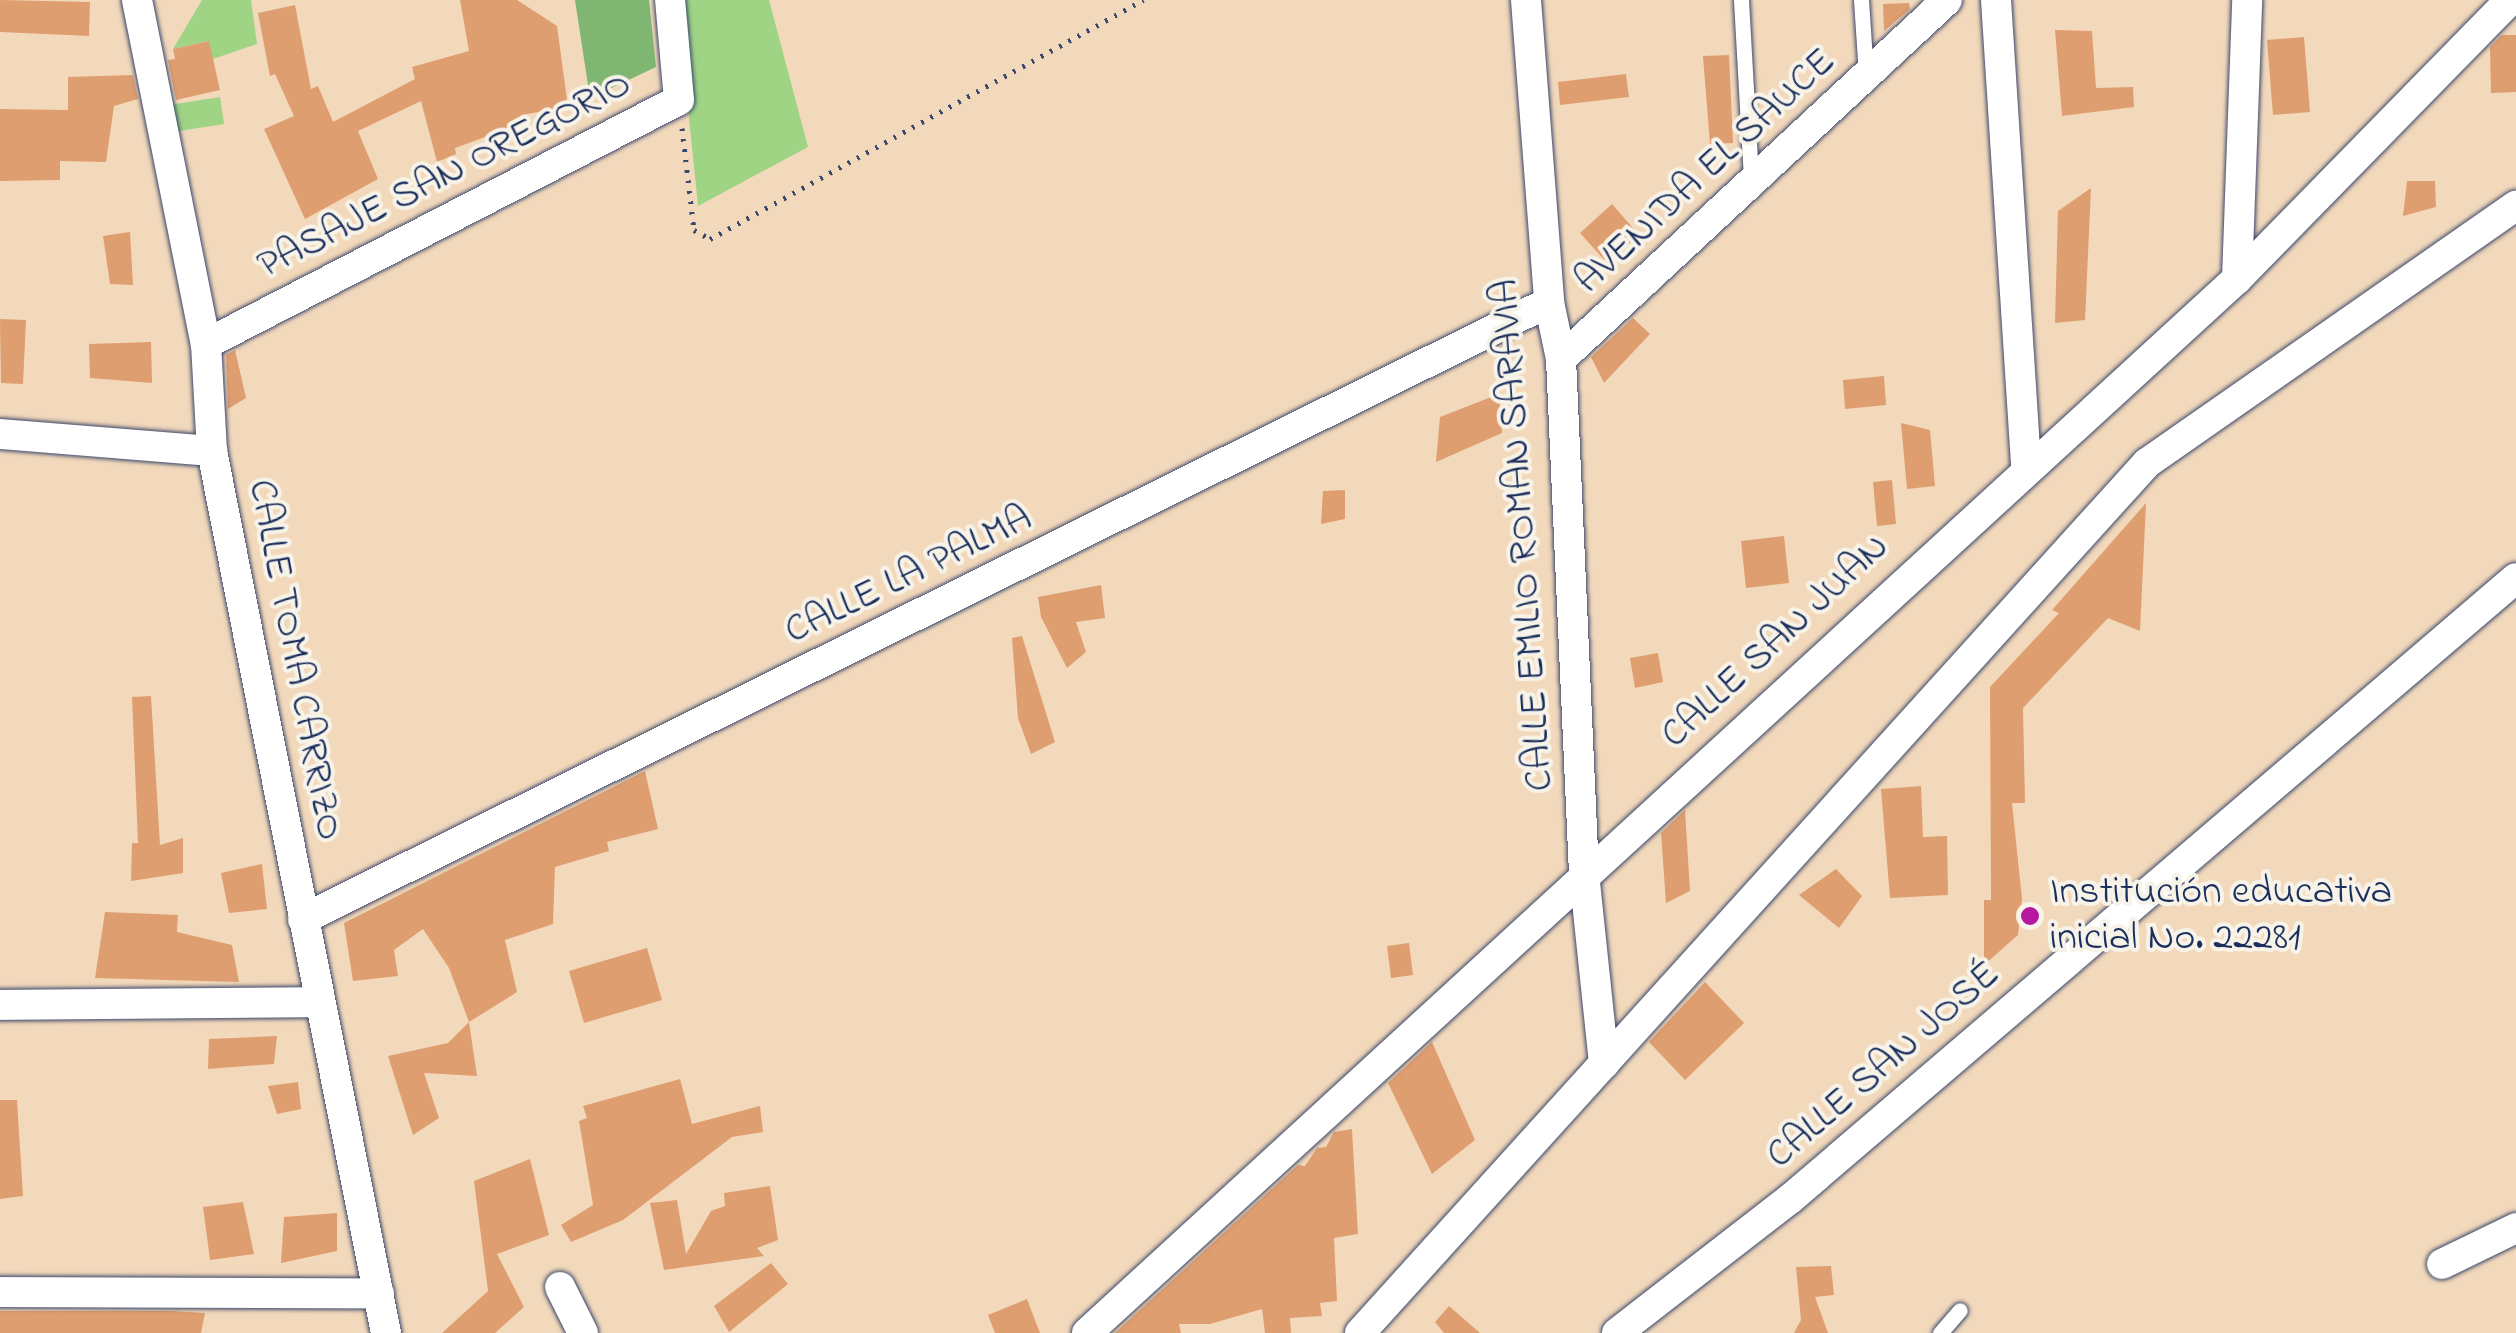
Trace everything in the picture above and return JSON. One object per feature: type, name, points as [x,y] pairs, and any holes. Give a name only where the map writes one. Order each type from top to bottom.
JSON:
[{"type":"street","name":"CALLE TOMA CARRIZO","points":[[137,0],[206,344],[212,451],[386,1333]]},
{"type":"street","points":[[670,0],[679,100]]},
{"type":"street","name":"CALLE EMILIO ROMAN SARAVIA","points":[[1526,0],[1549,302],[1561,359],[1584,873],[1604,1064]]},
{"type":"street","name":"AVENIDA EL SAUCE","points":[[1561,359],[1866,80],[1947,0]]},
{"type":"street","points":[[1996,0],[2026,468]]},
{"type":"street","points":[[2237,278],[2247,0]]},
{"type":"street","name":"CALLE SAN JUAN","points":[[1087,1333],[2237,278],[2510,0]]},
{"type":"street","name":"PASAJE SAN OREGORIO","points":[[206,344],[679,100]]},
{"type":"street","points":[[1360,1333],[2147,463],[2516,206]]},
{"type":"street","name":"CALLE LA PALMA","points":[[303,919],[1549,302]]},
{"type":"street","points":[[0,434],[212,451]]},
{"type":"street","name":"CALLE SAN JOSÉ","points":[[1617,1333],[1790,1200],[2516,578]]},
{"type":"street","points":[[0,1005],[320,1002]]},
{"type":"street","points":[[2442,1264],[2516,1228]]},
{"type":"street","points":[[560,1287],[583,1333]]},
{"type":"street","points":[[0,1292],[380,1293]]},
{"type":"lane","points":[[1741,0],[1751,186]]},
{"type":"lane","points":[[1861,0],[1866,80]]},
{"type":"lane","points":[[1940,1333],[1960,1310]]},
{"type":"path","name":"PASAJE SAN OREGORIO","points":[[679,100],[694,230],[710,238],[1144,0]]},
{"type":"green space","points":[[202,0],[251,0],[257,44],[213,59],[208,41],[173,49]]},
{"type":"green space","points":[[575,0],[649,0],[656,67],[590,98]]},
{"type":"green space","points":[[677,0],[769,0],[808,147],[698,206]]},
{"type":"green space","points":[[220,97],[224,124],[173,132],[169,105]]},
{"type":"building","points":[[0,0],[90,2],[89,36],[0,32]]},
{"type":"building","points":[[460,0],[517,0],[557,26],[568,107],[521,115],[524,123],[455,148],[456,154],[437,162],[421,101],[358,131],[378,179],[305,219],[264,129],[294,116],[275,74],[270,76],[258,13],[295,5],[311,89],[318,86],[333,122],[415,79],[412,67],[469,51]]},
{"type":"building","points":[[1909,3],[1910,9],[1884,31],[1883,4]]},
{"type":"building","points":[[2055,30],[2092,31],[2096,88],[2133,87],[2134,107],[2062,116]]},
{"type":"building","points":[[2502,35],[2516,35],[2516,92],[2491,93],[2490,47]]},
{"type":"building","points":[[2304,37],[2310,112],[2273,115],[2267,40]]},
{"type":"building","points":[[209,41],[220,90],[176,100],[168,60],[175,59],[173,49]]},
{"type":"building","points":[[1729,55],[1733,143],[1710,144],[1703,56]]},
{"type":"building","points":[[1626,74],[1629,97],[1560,105],[1558,82]]},
{"type":"building","points":[[133,75],[138,99],[114,106],[106,162],[60,161],[60,180],[0,181],[0,109],[68,110],[68,77]]},
{"type":"building","points":[[2407,181],[2435,181],[2436,207],[2403,216]]},
{"type":"building","points":[[2091,188],[2085,320],[2055,323],[2058,211]]},
{"type":"building","points":[[1612,204],[1639,235],[1607,263],[1580,233]]},
{"type":"building","points":[[130,232],[133,285],[110,284],[103,236]]},
{"type":"building","points":[[1633,318],[1650,334],[1604,383],[1591,357]]},
{"type":"building","points":[[0,319],[26,320],[23,384],[1,383]]},
{"type":"building","points":[[151,342],[152,383],[90,378],[89,344]]},
{"type":"building","points":[[235,350],[246,398],[228,409],[226,355]]},
{"type":"building","points":[[1884,376],[1886,405],[1845,409],[1843,380]]},
{"type":"building","points":[[1499,394],[1502,433],[1436,462],[1440,417]]},
{"type":"building","points":[[1901,423],[1930,430],[1935,486],[1907,489]]},
{"type":"building","points":[[1892,480],[1896,524],[1877,526],[1873,482]]},
{"type":"building","points":[[1345,490],[1345,519],[1321,524],[1323,491]]},
{"type":"building","points":[[2146,503],[2140,631],[2108,618],[2023,708],[2025,803],[2012,803],[2022,899],[2018,935],[1984,965],[1984,900],[1991,900],[1990,687],[2059,613],[2052,610]]},
{"type":"building","points":[[1784,536],[1789,583],[1746,588],[1741,541]]},
{"type":"building","points":[[1101,585],[1105,618],[1076,622],[1086,652],[1067,668],[1041,617],[1038,597]]},
{"type":"building","points":[[1022,636],[1055,742],[1031,754],[1018,718],[1012,638]]},
{"type":"building","points":[[1658,653],[1663,682],[1635,688],[1630,658]]},
{"type":"building","points":[[151,696],[160,845],[183,838],[183,873],[131,881],[132,843],[138,843],[132,697]]},
{"type":"building","points":[[645,771],[658,829],[607,842],[609,851],[555,867],[553,924],[505,940],[517,992],[469,1022],[449,968],[423,929],[394,950],[398,976],[353,981],[344,923]]},
{"type":"building","points":[[1921,786],[1923,837],[1947,836],[1948,895],[1890,898],[1881,789]]},
{"type":"building","points":[[1685,810],[1690,891],[1666,903],[1661,833]]},
{"type":"building","points":[[262,864],[267,909],[229,913],[221,873]]},
{"type":"building","points":[[1836,869],[1862,896],[1839,928],[1799,895]]},
{"type":"building","points":[[105,912],[178,915],[177,932],[232,945],[239,982],[95,978]]},
{"type":"building","points":[[1409,943],[1413,975],[1391,978],[1387,946]]},
{"type":"building","points":[[647,948],[662,1000],[584,1023],[569,971]]},
{"type":"building","points":[[1705,982],[1744,1023],[1685,1080],[1649,1042]]},
{"type":"building","points":[[469,1022],[477,1076],[424,1073],[439,1118],[413,1135],[388,1056],[448,1043]]},
{"type":"building","points":[[277,1036],[274,1064],[208,1069],[209,1039]]},
{"type":"building","points":[[1432,1042],[1475,1140],[1432,1174],[1388,1083]]},
{"type":"building","points":[[680,1079],[692,1124],[760,1106],[763,1132],[732,1137],[623,1220],[571,1242],[561,1225],[593,1205],[579,1121],[587,1118],[583,1106]]},
{"type":"building","points":[[298,1082],[301,1109],[277,1114],[268,1086]]},
{"type":"building","points":[[0,1100],[17,1100],[23,1196],[0,1199]]},
{"type":"building","points":[[1352,1129],[1358,1234],[1334,1238],[1337,1301],[1320,1303],[1322,1316],[1290,1318],[1291,1333],[1265,1333],[1262,1309],[1210,1324],[1179,1324],[1181,1333],[1115,1333],[1298,1165],[1305,1166],[1317,1148],[1326,1147],[1334,1132]]},
{"type":"building","points":[[530,1159],[549,1235],[497,1254],[524,1307],[495,1333],[442,1333],[488,1291],[474,1181]]},
{"type":"building","points":[[770,1186],[778,1240],[757,1248],[764,1256],[664,1270],[650,1203],[677,1200],[686,1254],[711,1211],[725,1206],[724,1193]]},
{"type":"building","points":[[243,1202],[254,1254],[210,1260],[203,1207]]},
{"type":"building","points":[[337,1213],[337,1251],[281,1263],[284,1217]]},
{"type":"building","points":[[771,1263],[788,1284],[729,1332],[714,1306]]},
{"type":"building","points":[[1831,1266],[1834,1295],[1815,1297],[1828,1333],[1794,1333],[1801,1320],[1796,1267]]},
{"type":"building","points":[[1027,1299],[1040,1333],[995,1333],[988,1315]]},
{"type":"building","points":[[1449,1306],[1480,1333],[1444,1333],[1435,1322]]},
{"type":"building","points":[[0,1311],[205,1313],[201,1333],[0,1333]]},
{"type":"place","name":"Institución educativa inicial No. 22281","points":[[2030,916]]}]
